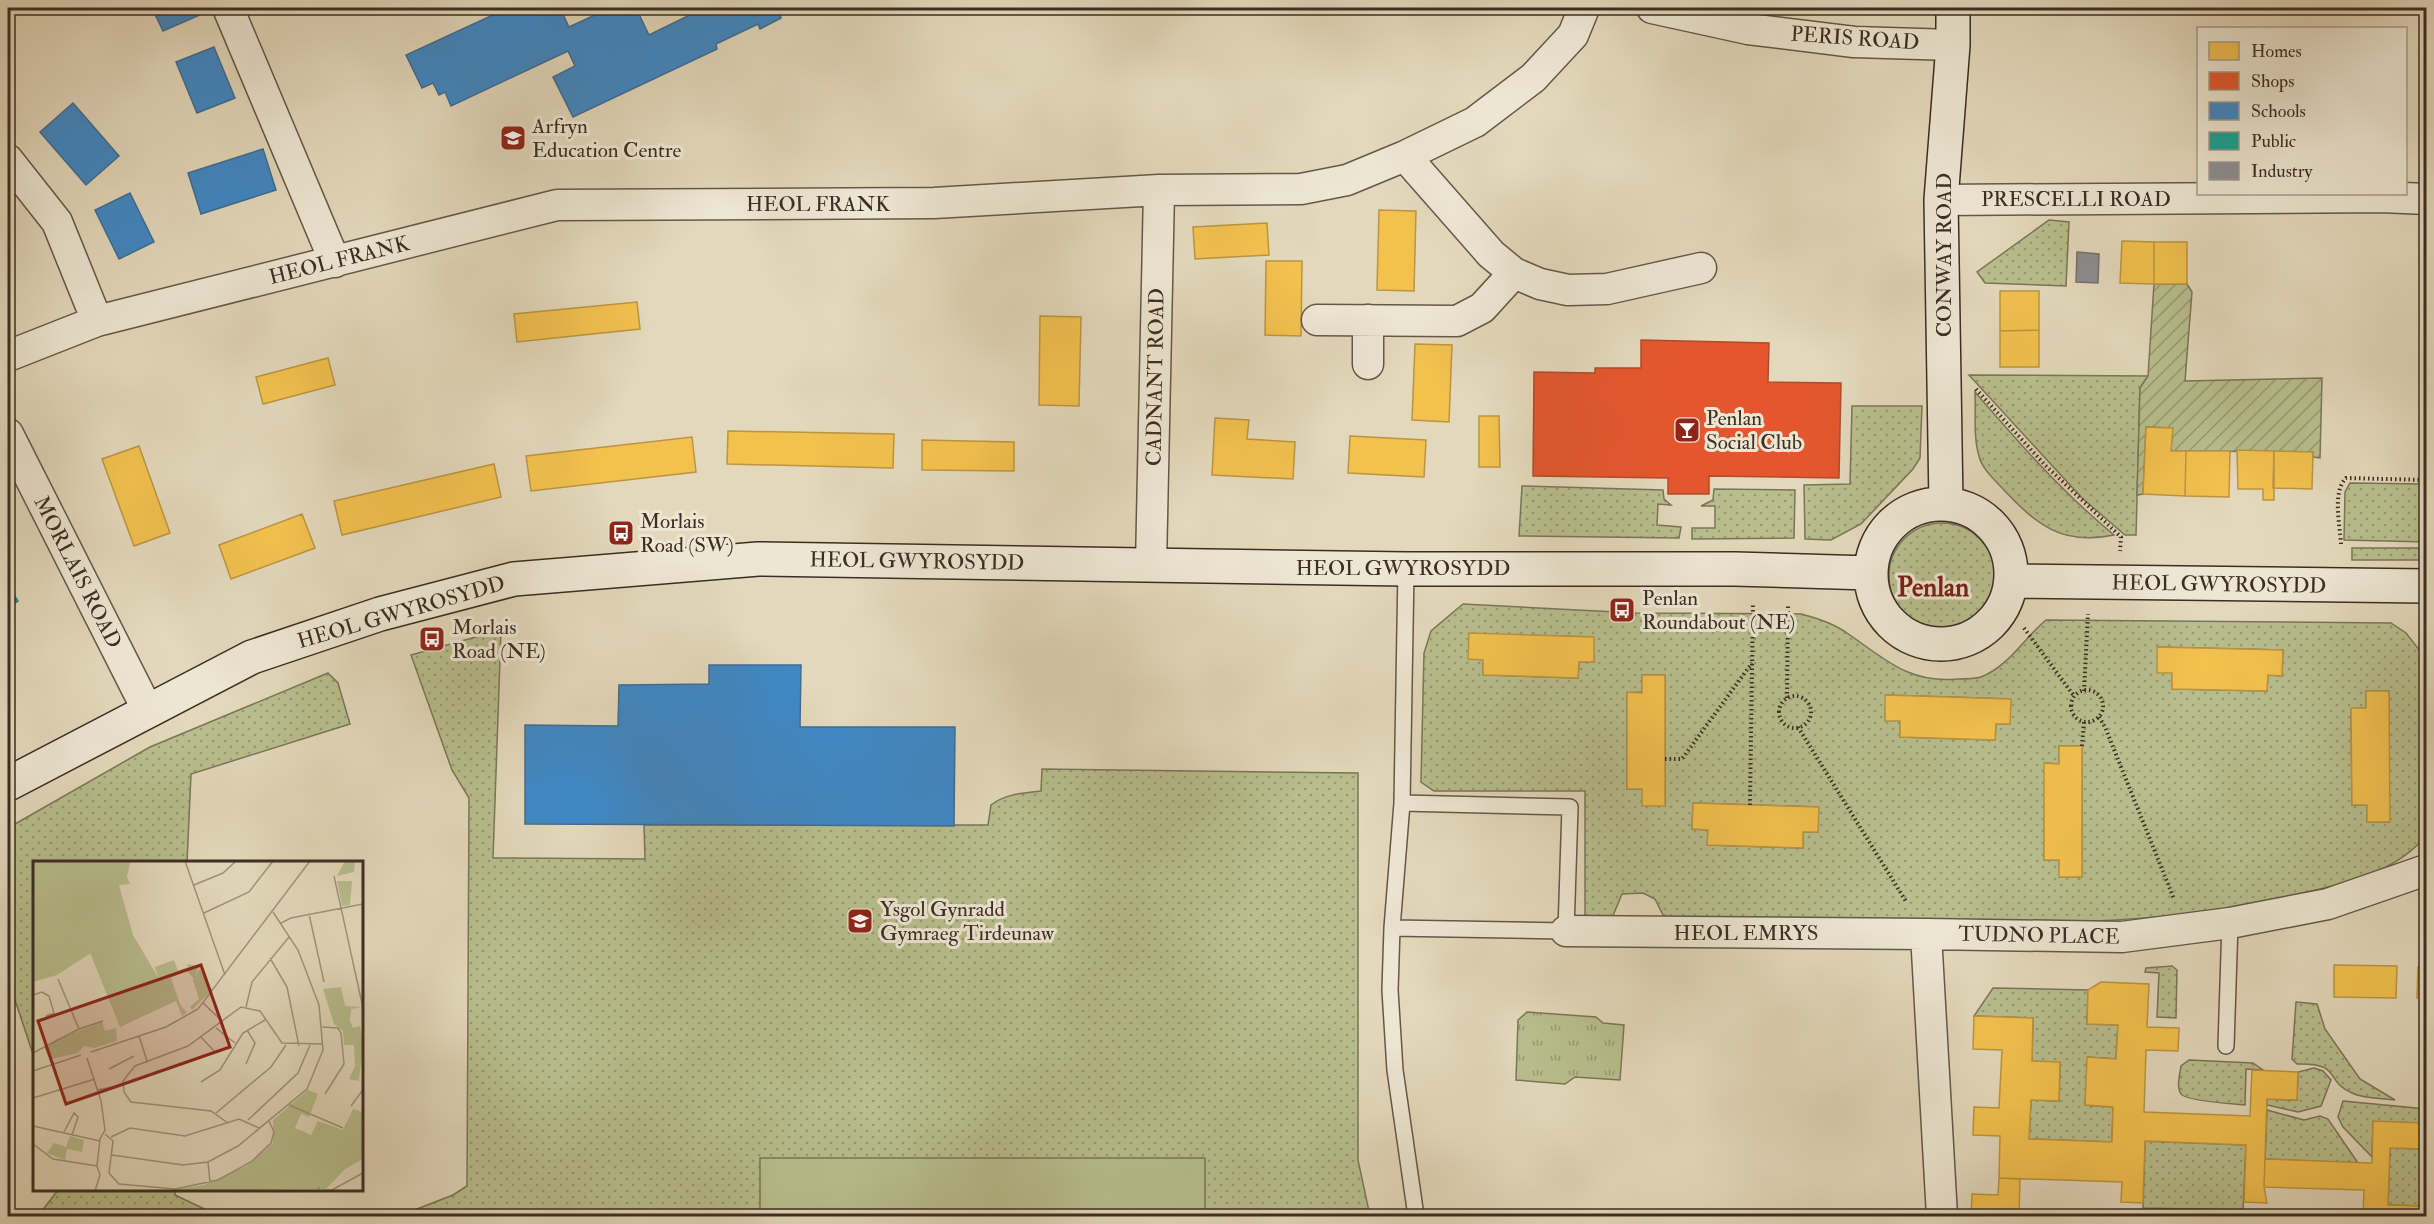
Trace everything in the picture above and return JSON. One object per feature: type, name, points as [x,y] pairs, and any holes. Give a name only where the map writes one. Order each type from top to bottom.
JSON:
[{"type":"street","points":[[228,8],[335,262]]},
{"type":"street","name":"HEOL FRANK","points":[[8,356],[97,321],[557,205],[934,203],[1159,190],[1301,189],[1347,180],[1475,123],[1533,78],[1573,35],[1584,8]]},
{"type":"street","name":"PERIS ROAD","points":[[1652,8],[1748,28],[1854,42],[1953,45]]},
{"type":"street","name":"CONWAY ROAD","points":[[1946,503],[1941,200],[1953,45],[1953,8]]},
{"type":"street","points":[[1405,156],[1491,254],[1514,273],[1568,290],[1607,289],[1701,268]]},
{"type":"street","points":[[8,160],[57,222],[97,321]]},
{"type":"street","name":"CADNANT ROAD","points":[[1151,565],[1159,190]]},
{"type":"street","name":"PRESCELLI ROAD","points":[[1941,200],[2382,197],[2427,199]]},
{"type":"street","points":[[1317,320],[1457,321],[1482,308],[1514,273]]},
{"type":"street","points":[[1368,320],[1368,364]]},
{"type":"street","name":"MORLAIS ROAD","points":[[8,434],[148,711]]},
{"type":"street","points":[[1946,503],[1976,513],[1999,532],[2009,551],[2011,581],[2001,611],[1988,627],[1971,638],[1948,645],[1924,643],[1902,633],[1885,617],[1874,596],[1870,573],[1874,550],[1886,530],[1904,514],[1925,504],[1946,503]]},
{"type":"street","name":"HEOL GWYROSYDD","points":[[8,784],[252,657],[380,614],[514,579],[758,559],[1406,569],[1735,569],[1870,573]]},
{"type":"street","name":"HEOL GWYROSYDD","points":[[2011,581],[2427,586]]},
{"type":"street","name":"TUDNO PLACE","points":[[1942,1216],[1922,934],[2122,937],[2230,923],[2328,904],[2427,870]]},
{"type":"street","name":"HEOL EMRYS","points":[[1566,931],[1922,934]]},
{"type":"lane","points":[[1406,569],[1402,803],[1392,928],[1390,990],[1395,1070],[1416,1216]]},
{"type":"lane","points":[[1392,928],[1566,931],[1570,807],[1402,803]]},
{"type":"lane","points":[[2226,1046],[2230,923]]},
{"type":"path","points":[[1969,381],[2045,465],[2121,537],[2121,551]]},
{"type":"path","points":[[2341,544],[2339,499],[2341,484],[2346,478],[2427,480]]},
{"type":"path","points":[[1750,805],[1753,603]]},
{"type":"path","points":[[1787,698],[1802,697],[1809,704],[1810,718],[1798,727],[1787,726],[1780,717],[1780,706],[1787,698],[1788,604]]},
{"type":"path","points":[[2084,691],[2088,608]]},
{"type":"path","points":[[2024,628],[2074,696],[2072,712],[2084,722]]},
{"type":"path","points":[[1665,759],[1682,759],[1753,662]]},
{"type":"path","points":[[2074,696],[2084,691],[2093,692],[2101,699],[2103,708],[2099,717],[2084,722]]},
{"type":"path","points":[[2099,717],[2176,904]]},
{"type":"path","points":[[2082,746],[2084,722]]},
{"type":"path","points":[[1798,727],[1916,916],[1922,934]]},
{"type":"green space","points":[[2049,220],[2069,222],[2066,286],[1985,283],[1977,272]]},
{"type":"green space","points":[[2154,284],[2187,284],[2192,292],[2185,381],[2322,378],[2320,458],[2313,457],[2313,452],[2171,451],[2172,428],[2146,427],[2143,494],[2137,495],[2140,388],[2148,376]]},
{"type":"green space","points":[[1969,375],[2148,376],[2140,388],[2136,535],[2125,535],[2081,497]]},
{"type":"green space","points":[[1975,392],[2059,484],[2114,535],[2080,538],[2065,535],[2039,522],[2015,502],[1989,474],[1981,461],[1976,440]]},
{"type":"green space","points":[[1852,406],[1922,406],[1920,458],[1913,469],[1861,524],[1831,540],[1805,539],[1804,485],[1850,484]]},
{"type":"green space","points":[[2350,483],[2426,484],[2426,542],[2344,540],[2345,492]]},
{"type":"green space","points":[[1522,486],[1663,490],[1664,499],[1671,505],[1658,504],[1657,525],[1681,527],[1679,538],[1519,536]]},
{"type":"green space","points":[[1714,489],[1795,490],[1794,538],[1692,539],[1692,528],[1715,528],[1715,506],[1701,506],[1713,500]]},
{"type":"green space","points":[[1942,523],[1962,527],[1980,538],[1991,556],[1995,576],[1991,596],[1980,614],[1962,625],[1942,629],[1922,625],[1904,614],[1893,596],[1889,576],[1893,556],[1904,538],[1922,527]]},
{"type":"green space","points":[[2352,548],[2423,548],[2423,560],[2352,560]]},
{"type":"green space","points":[[1463,604],[1636,613],[1801,614],[1836,626],[1898,668],[1925,678],[1941,680],[1975,678],[1991,672],[2008,659],[2046,620],[2391,623],[2406,633],[2424,656],[2422,840],[2397,861],[2352,881],[2257,903],[2163,916],[2020,923],[1678,919],[1663,915],[1655,899],[1643,893],[1622,894],[1612,918],[1585,919],[1585,791],[1434,791],[1421,782],[1424,653],[1431,631]],"holes":[[[1469,634],[1593,637],[1594,662],[1579,662],[1578,678],[1483,675],[1483,660]],[[2158,647],[2283,650],[2282,676],[2268,675],[2267,691],[2172,689],[2172,673]],[[1642,675],[1665,675],[1665,806],[1642,789],[1627,789],[1627,693],[1642,692]],[[2366,691],[2389,691],[2389,822],[2367,822],[2367,805],[2352,805],[2351,709],[2366,708]],[[1886,695],[2010,699],[2010,724],[1996,724],[1995,740],[1900,737],[1900,721],[1885,720]],[[2059,746],[2082,746],[2082,877],[2060,877],[2059,860],[2044,860],[2045,763],[2059,764]],[[1693,803],[1818,807],[1818,832],[1803,832],[1803,848],[1708,845],[1708,830],[1692,829]]]},
{"type":"green space","points":[[501,630],[493,858],[645,859],[644,825],[988,825],[991,805],[996,801],[1014,795],[1041,791],[1042,769],[1358,773],[1358,1160],[1370,1216],[399,1216],[453,1195],[467,1186],[469,798],[452,770],[411,655]]},
{"type":"green space","points":[[328,673],[338,683],[350,724],[191,774],[187,861],[33,861],[33,1054],[8,979],[8,828],[150,747]]},
{"type":"green space","points":[[2172,966],[2177,970],[2176,1018],[2157,1017],[2159,973],[2145,972],[2146,968]]},
{"type":"green space","points":[[1993,988],[2088,990],[2087,1024],[2118,1025],[2116,1059],[2088,1057],[2085,1105],[2113,1107],[2112,1142],[2029,1139],[2031,1100],[2059,1101],[2060,1063],[2032,1061],[2033,1018],[1974,1016]]},
{"type":"green space","points":[[2296,1002],[2317,1004],[2325,1029],[2360,1079],[2395,1100],[2357,1095],[2343,1088],[2327,1069],[2311,1064],[2297,1064],[2292,1059]]},
{"type":"green space","points":[[1527,1012],[1596,1017],[1603,1023],[1624,1025],[1620,1080],[1575,1077],[1565,1084],[1516,1080],[1518,1020]]},
{"type":"green space","points":[[2189,1060],[2253,1063],[2263,1070],[2246,1069],[2245,1105],[2210,1102],[2191,1099],[2181,1094],[2179,1084],[2181,1066]]},
{"type":"green space","points":[[2314,1068],[2323,1071],[2331,1080],[2321,1106],[2298,1112],[2267,1105],[2267,1099],[2297,1100],[2298,1072]]},
{"type":"green space","points":[[2343,1101],[2426,1109],[2426,1123],[2373,1122],[2372,1157],[2343,1127],[2338,1117]]},
{"type":"green space","points":[[2267,1110],[2304,1120],[2320,1116],[2328,1119],[2358,1163],[2265,1159]]},
{"type":"green space","points":[[2145,1141],[2246,1145],[2243,1210],[2143,1208]]},
{"type":"green space","points":[[2390,1148],[2426,1149],[2426,1216],[2421,1216],[2421,1206],[2388,1205]]},
{"type":"green space","points":[[760,1158],[1205,1158],[1205,1216],[760,1216]]},
{"type":"green space","points":[[57,1191],[175,1191],[175,1195],[219,1216],[38,1216]]},
{"type":"building: Homes","points":[[1379,210],[1416,211],[1414,291],[1377,290]]},
{"type":"building: Homes","points":[[1267,223],[1269,255],[1195,259],[1193,227]]},
{"type":"building: Homes","points":[[2122,241],[2154,242],[2154,284],[2120,283]]},
{"type":"building: Homes","points":[[2154,242],[2187,242],[2187,284],[2154,284]]},
{"type":"building: Homes","points":[[1266,261],[1302,261],[1301,336],[1265,335]]},
{"type":"building: Homes","points":[[2000,291],[2039,291],[2039,330],[2000,331]]},
{"type":"building: Homes","points":[[637,302],[640,329],[517,342],[514,314]]},
{"type":"building: Homes","points":[[1040,316],[1081,317],[1079,406],[1039,405]]},
{"type":"building: Homes","points":[[2039,330],[2039,367],[2000,367],[2000,331]]},
{"type":"building: Homes","points":[[1415,344],[1452,345],[1449,422],[1412,420]]},
{"type":"building: Homes","points":[[328,358],[335,385],[263,404],[256,377]]},
{"type":"building: Homes","points":[[1479,416],[1499,416],[1500,467],[1479,467]]},
{"type":"building: Homes","points":[[1215,418],[1249,420],[1247,439],[1295,442],[1293,479],[1212,475]]},
{"type":"building: Homes","points":[[2146,427],[2173,428],[2171,451],[2186,451],[2185,496],[2143,494]]},
{"type":"building: Homes","points":[[728,431],[894,434],[893,468],[727,464]]},
{"type":"building: Homes","points":[[1350,436],[1426,440],[1424,477],[1348,473]]},
{"type":"building: Homes","points":[[692,437],[696,472],[531,491],[526,456]]},
{"type":"building: Homes","points":[[922,440],[1014,442],[1014,471],[922,470]]},
{"type":"building: Homes","points":[[139,446],[170,533],[134,546],[102,459]]},
{"type":"building: Homes","points":[[2237,450],[2274,451],[2274,500],[2263,500],[2263,489],[2238,489]]},
{"type":"building: Homes","points":[[2186,451],[2230,451],[2229,497],[2185,496]]},
{"type":"building: Homes","points":[[2274,451],[2313,452],[2312,489],[2273,488]]},
{"type":"building: Homes","points":[[494,464],[501,497],[342,535],[334,501]]},
{"type":"building: Homes","points":[[302,514],[315,548],[231,579],[219,545]]},
{"type":"building: Homes","points":[[1469,633],[1594,637],[1594,662],[1579,662],[1578,678],[1483,675],[1483,660],[1468,659]]},
{"type":"building: Homes","points":[[2157,647],[2283,650],[2282,676],[2268,675],[2267,691],[2172,689],[2172,673],[2157,673]]},
{"type":"building: Homes","points":[[1642,675],[1665,675],[1665,806],[1642,806],[1642,789],[1627,789],[1627,692],[1642,693]]},
{"type":"building: Homes","points":[[2366,691],[2389,691],[2390,822],[2367,822],[2367,805],[2352,805],[2351,708],[2366,708]]},
{"type":"building: Homes","points":[[1885,695],[2011,699],[2010,724],[1996,724],[1995,740],[1900,737],[1900,721],[1885,721]]},
{"type":"building: Homes","points":[[2059,746],[2082,746],[2082,877],[2059,877],[2059,860],[2044,860],[2044,763],[2059,764]]},
{"type":"building: Homes","points":[[1693,803],[1819,807],[1818,832],[1803,832],[1803,848],[1707,845],[1708,830],[1692,829]]},
{"type":"building: Homes","points":[[2334,965],[2397,966],[2396,998],[2334,997]]},
{"type":"building: Homes","points":[[2418,967],[2426,968],[2426,998],[2417,998]]},
{"type":"building: Homes","points":[[2101,982],[2149,984],[2147,1027],[2179,1028],[2178,1051],[2146,1050],[2144,1112],[2250,1116],[2252,1070],[2298,1072],[2297,1100],[2267,1099],[2264,1187],[2267,1203],[2244,1202],[2246,1145],[2145,1141],[2143,1203],[2121,1202],[2122,1182],[1999,1178],[2000,1136],[1973,1135],[1974,1107],[1999,1108],[2002,1050],[1973,1049],[1974,1016],[2033,1018],[2032,1061],[2060,1062],[2059,1101],[2031,1100],[2029,1139],[2112,1142],[2113,1107],[2085,1105],[2087,1057],[2116,1059],[2118,1025],[2087,1024],[2088,990]]},
{"type":"building: Homes","points":[[2373,1121],[2426,1123],[2426,1149],[2390,1148],[2388,1205],[2421,1206],[2421,1216],[2363,1216],[2364,1190],[2264,1187],[2265,1159],[2372,1163]]},
{"type":"building: Homes","points":[[1999,1178],[2020,1179],[2019,1216],[1971,1216],[1972,1194],[1998,1195]]},
{"type":"building: Shops","name":"Penlan Social Club","points":[[1641,340],[1769,343],[1768,382],[1841,383],[1839,478],[1709,476],[1709,494],[1668,494],[1668,478],[1533,476],[1534,372],[1595,373],[1595,368],[1641,368]]},
{"type":"building: Schools","points":[[152,8],[196,8],[200,15],[163,31]]},
{"type":"building: Schools","points":[[508,8],[560,8],[569,27],[610,8],[636,8],[649,35],[694,13],[691,8],[778,8],[781,18],[760,29],[758,24],[716,44],[717,49],[573,117],[553,77],[575,66],[568,51],[451,106],[445,92],[439,95],[433,83],[422,88],[406,55]]},
{"type":"building: Schools","points":[[214,47],[235,98],[197,113],[176,62]]},
{"type":"building: Schools","points":[[73,103],[119,156],[86,185],[40,132]]},
{"type":"building: Schools","points":[[263,149],[276,190],[201,214],[188,173]]},
{"type":"building: Schools","points":[[130,193],[154,242],[119,259],[95,210]]},
{"type":"building: Schools","points":[[709,665],[801,665],[800,727],[955,727],[954,826],[525,824],[525,725],[618,726],[619,685],[709,684]]},
{"type":"building: Public","points":[[8,586],[18,601],[8,608]]},
{"type":"building: Industry","points":[[2077,252],[2099,254],[2098,283],[2076,282]]},
{"type":"place","name":"Arfryn Education Centre","points":[[513,138]]},
{"type":"place","name":"Penlan Social Club","points":[[1687,430]]},
{"type":"place","name":"Morlais Road (SW)","points":[[621,533]]},
{"type":"place","name":"Penlan Roundabout (NE)","points":[[1622,610]]},
{"type":"place","name":"Morlais Road (NE)","points":[[432,639]]},
{"type":"place","name":"Ysgol Gynradd Gymraeg Tirdeunaw","points":[[860,921]]},
{"type":"district","name":"Penlan","points":[[1933,587]]}]
